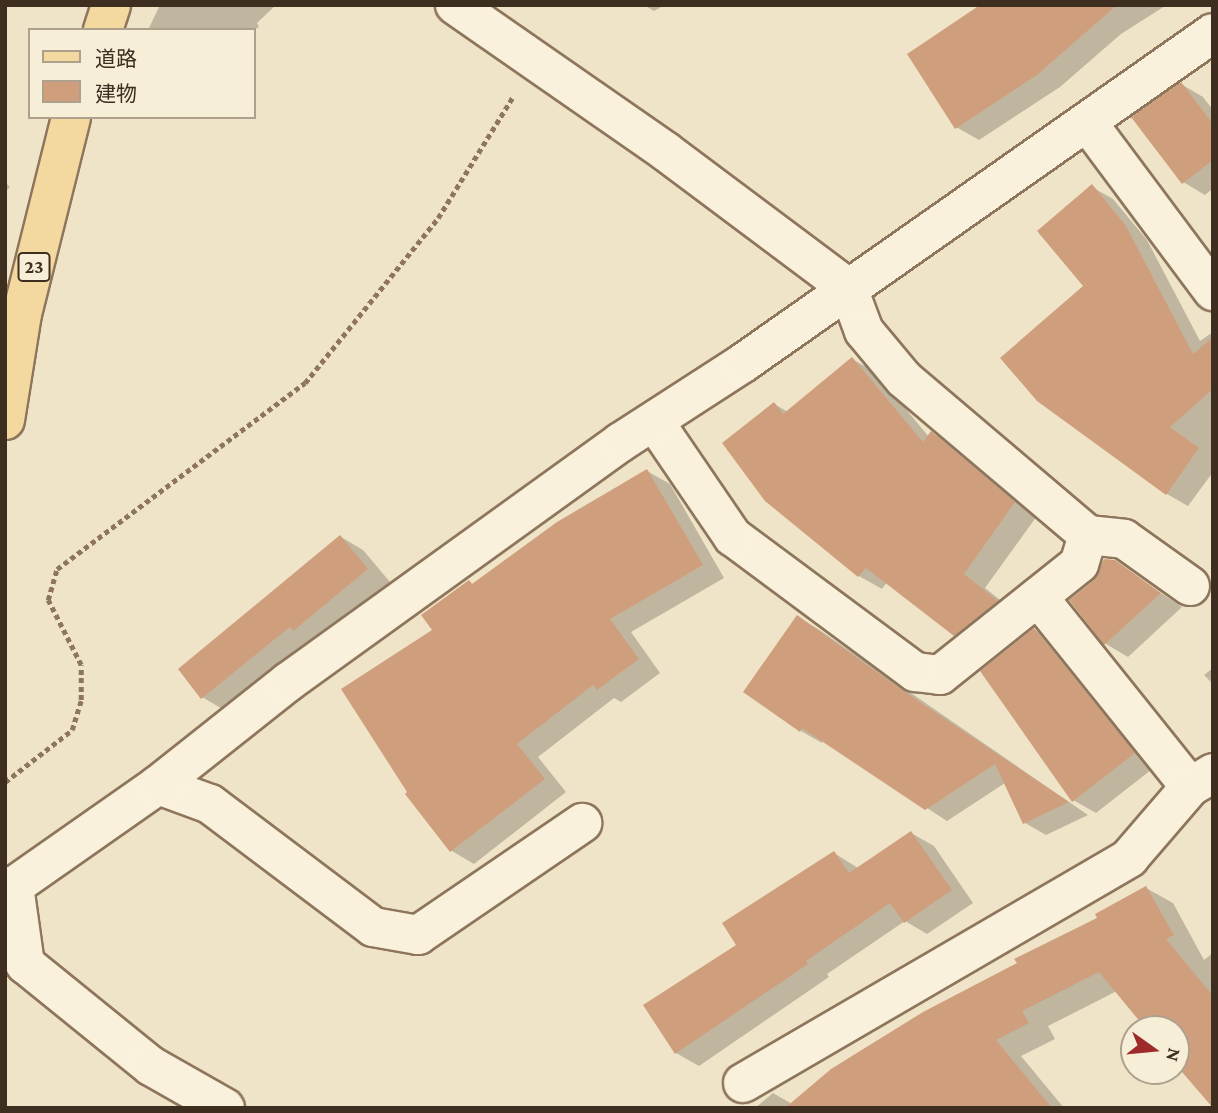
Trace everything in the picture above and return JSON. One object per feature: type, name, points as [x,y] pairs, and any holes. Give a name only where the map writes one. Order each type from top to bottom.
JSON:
[{"type":"main road","points":[[104,28],[111,5]]},
{"type":"main road","name":"23","points":[[5,420],[22,314],[71,119]]},
{"type":"street","points":[[455,5],[764,222],[848,288],[864,331],[904,379],[1088,535],[1124,539],[1190,586]]},
{"type":"street","points":[[225,1108],[152,1066],[25,964],[9,886],[158,785],[288,682],[654,421],[743,363],[1087,122],[1209,44]]},
{"type":"street","points":[[1087,122],[1213,291]]},
{"type":"street","points":[[654,421],[733,537],[915,672],[940,675],[1079,564],[1088,535]]},
{"type":"street","points":[[743,1083],[1129,858],[1201,780],[1038,597]]},
{"type":"street","points":[[158,785],[210,804],[373,927],[418,935],[582,824]]},
{"type":"path","points":[[5,782],[72,730],[81,701],[81,665],[48,600],[57,569],[305,383],[439,218],[535,62]]},
{"type":"building","points":[[980,5],[1117,5],[1037,75],[955,129],[907,54]]},
{"type":"building","points":[[1181,82],[1213,124],[1213,160],[1182,184],[1131,117]]},
{"type":"building","points":[[1092,184],[1126,226],[1193,354],[1213,337],[1213,389],[1170,427],[1199,448],[1166,495],[1037,401],[1000,358],[1083,286],[1037,231]]},
{"type":"building","points":[[852,357],[923,442],[931,431],[1015,502],[964,574],[998,601],[954,636],[866,568],[858,577],[765,501],[722,443],[774,402],[783,414]]},
{"type":"building","points":[[647,469],[703,565],[610,619],[639,659],[597,690],[593,685],[517,744],[545,779],[450,852],[405,794],[407,792],[341,689],[432,630],[421,615],[469,580],[472,584],[557,522]]},
{"type":"building","points":[[340,535],[368,569],[293,631],[290,627],[201,699],[178,669]]},
{"type":"building","points":[[1104,559],[1115,560],[1161,593],[1104,645],[1069,600],[1093,581]]},
{"type":"building","points":[[797,615],[902,690],[1069,802],[1023,824],[995,764],[925,810],[802,728],[800,732],[743,692]]},
{"type":"building","points":[[1034,628],[1135,753],[1072,802],[980,671]]},
{"type":"building","points":[[911,831],[952,890],[904,923],[890,903],[806,961],[808,964],[675,1054],[643,1005],[736,945],[722,923],[834,851],[849,873]]},
{"type":"building","points":[[1146,886],[1174,935],[1166,939],[1213,996],[1213,1108],[1190,1081],[1190,1015],[1134,1015],[1099,972],[1022,1011],[1029,1023],[996,1040],[1052,1108],[785,1108],[831,1069],[923,1012],[1017,963],[1014,959],[1097,918],[1095,914]]}]
